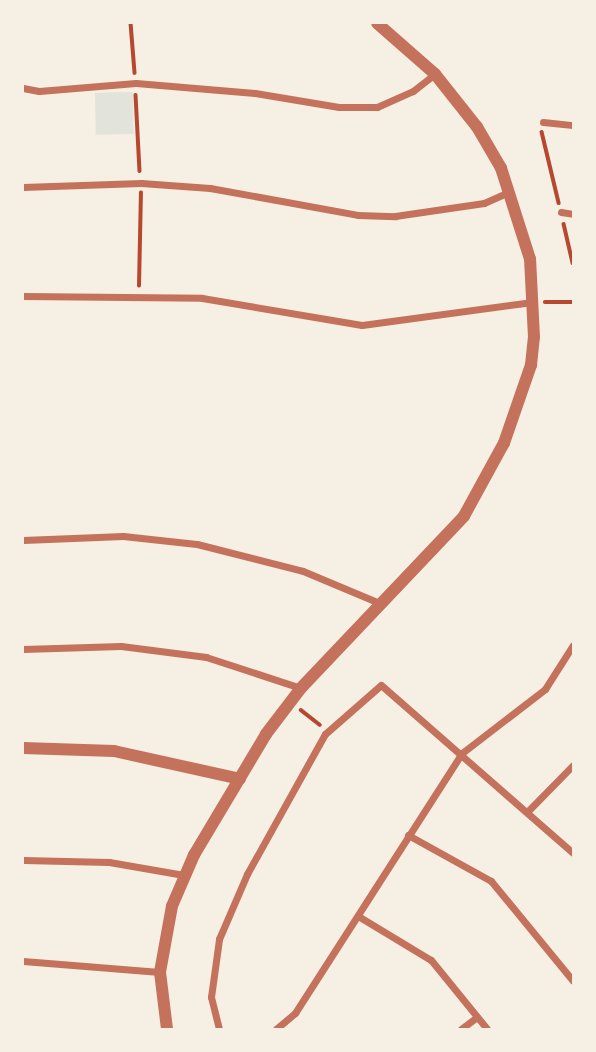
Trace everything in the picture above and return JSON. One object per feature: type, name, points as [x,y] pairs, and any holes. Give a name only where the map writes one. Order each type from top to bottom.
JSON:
[{"type":"street","points":[[167,1029],[160,972],[172,906],[184,875],[240,779],[301,688],[464,516],[488,476],[520,407],[531,365],[533,302],[530,259],[510,191],[477,127],[435,74],[377,23]]},
{"type":"street","points":[[23,88],[39,91],[136,83],[256,93],[339,107],[377,107],[413,91],[435,74]]},
{"type":"street","points":[[543,122],[573,125]]},
{"type":"street","points":[[23,187],[141,183],[210,188],[358,215],[432,213],[484,203],[510,191]]},
{"type":"street","points":[[561,212],[573,214]]},
{"type":"street","points":[[23,296],[139,295],[202,298],[362,325],[533,302]]},
{"type":"street","points":[[23,540],[123,536],[197,544],[303,571],[382,604]]},
{"type":"street","points":[[276,1029],[295,1013],[462,754],[545,689],[573,645]]},
{"type":"street","points":[[23,649],[121,646],[206,657],[301,688]]},
{"type":"street","points":[[219,1029],[211,997],[219,939],[247,874],[326,734],[381,685],[573,853]]},
{"type":"street","points":[[23,748],[114,751],[240,779]]},
{"type":"street","points":[[527,812],[573,765]]},
{"type":"street","points":[[408,835],[491,881],[573,981]]},
{"type":"street","points":[[23,860],[108,862],[184,875]]},
{"type":"street","points":[[358,916],[431,960],[487,1029]]},
{"type":"street","points":[[23,961],[160,972]]},
{"type":"street","points":[[461,1029],[477,1017]]},
{"type":"path","points":[[131,23],[141,183],[139,295]]},
{"type":"path","points":[[543,122],[573,263]]},
{"type":"path","points":[[533,302],[573,303]]},
{"type":"path","points":[[291,702],[320,725],[330,716]]},
{"type":"shaded area","points":[[133,92],[134,134],[96,135],[95,93]]}]
